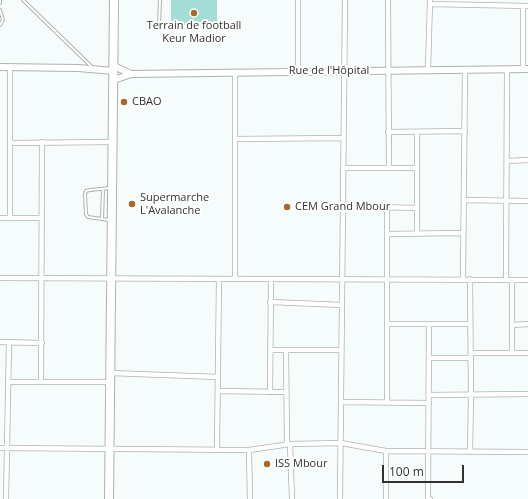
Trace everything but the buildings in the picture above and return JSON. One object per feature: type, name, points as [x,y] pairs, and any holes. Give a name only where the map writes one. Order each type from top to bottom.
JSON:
[{"type":"highway","points":[[109,499],[114,0]]},
{"type":"main road","points":[[0,67],[114,69],[131,74]]},
{"type":"main road","name":"Rue de l'Hôpital","points":[[131,74],[525,69]]},
{"type":"main road","points":[[114,80],[131,74]]},
{"type":"street","points":[[298,0],[298,72]]},
{"type":"street","points":[[340,499],[345,0]]},
{"type":"street","points":[[388,0],[388,168]]},
{"type":"street","points":[[428,70],[430,2],[505,3],[525,6],[525,69]]},
{"type":"street","points":[[10,67],[10,218]]},
{"type":"street","points":[[463,279],[465,69]]},
{"type":"street","points":[[506,280],[507,70]]},
{"type":"street","points":[[235,72],[235,279]]},
{"type":"street","points":[[388,132],[464,131]]},
{"type":"street","points":[[417,132],[417,234]]},
{"type":"street","points":[[236,138],[343,138]]},
{"type":"street","points":[[42,142],[42,382]]},
{"type":"street","points":[[10,143],[113,142]]},
{"type":"street","points":[[507,161],[528,160]]},
{"type":"street","points":[[343,168],[418,168]]},
{"type":"street","points":[[464,200],[528,201]]},
{"type":"street","points":[[343,206],[417,208]]},
{"type":"street","points":[[387,207],[388,402]]},
{"type":"street","points":[[0,218],[42,218]]},
{"type":"street","points":[[388,234],[463,233]]},
{"type":"street","points":[[0,278],[528,280]]},
{"type":"street","points":[[217,449],[219,279]]},
{"type":"street","points":[[270,392],[271,279]]},
{"type":"street","points":[[470,280],[470,452]]},
{"type":"street","points":[[512,280],[512,353]]},
{"type":"street","points":[[270,302],[342,305]]},
{"type":"street","points":[[388,324],[470,324]]},
{"type":"street","points":[[429,324],[428,499],[430,499]]},
{"type":"street","points":[[512,324],[528,324]]},
{"type":"street","points":[[0,342],[42,343]]},
{"type":"street","points":[[6,499],[9,342]]},
{"type":"street","points":[[270,350],[342,350]]},
{"type":"street","points":[[286,351],[286,392],[292,499]]},
{"type":"street","points":[[430,358],[528,353]]},
{"type":"street","points":[[8,382],[42,382],[110,378],[218,377]]},
{"type":"street","points":[[218,391],[286,392]]},
{"type":"street","points":[[429,395],[528,394]]},
{"type":"street","points":[[341,402],[429,403]]},
{"type":"street","points":[[0,448],[250,450],[289,444],[340,443],[386,451],[528,452]]},
{"type":"street","points":[[250,450],[250,499]]},
{"type":"street","points":[[386,451],[386,499]]},
{"type":"lane","points":[[23,0],[94,69]]},
{"type":"lane","points":[[159,25],[160,0]]},
{"type":"lane","points":[[0,10],[2,20],[0,25]]},
{"type":"lane","points":[[102,219],[103,188]]},
{"type":"lane","points":[[112,188],[90,190],[86,191],[85,194],[86,214],[88,217],[112,220]]},
{"type":"shaded area","name":"Terrain de football Keur Madior","points":[[171,0],[217,0],[217,27],[171,26]]},
{"type":"place","name":"Terrain de football Keur Madior","points":[[194,13]]},
{"type":"place","name":"CBAO","points":[[124,102]]},
{"type":"place","name":"Supermarche L'Avalanche","points":[[132,204]]},
{"type":"place","name":"CEM Grand Mbour","points":[[287,207]]},
{"type":"place","name":"ISS Mbour","points":[[267,464]]}]
